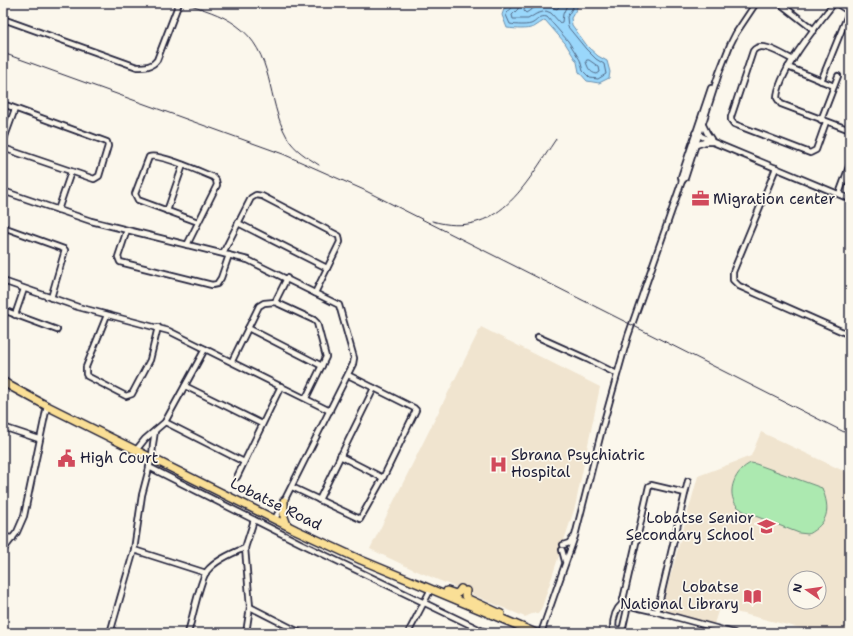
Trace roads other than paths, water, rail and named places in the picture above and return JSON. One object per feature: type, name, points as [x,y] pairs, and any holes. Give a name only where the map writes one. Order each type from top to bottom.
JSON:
[{"type":"highway","name":"Lobatse Road","points":[[5,384],[137,449],[287,526],[536,633]]},
{"type":"highway","points":[[284,501],[284,516],[287,526]]},
{"type":"highway","points":[[398,575],[432,584],[455,594],[464,590],[465,596],[468,599],[496,611],[520,627]]},
{"type":"street","points":[[3,19],[137,67],[144,67],[154,65],[157,60],[179,3]]},
{"type":"street","points":[[541,633],[575,536],[603,425],[632,326],[682,181],[685,178],[696,145],[697,134],[703,124],[719,73],[736,32],[756,3]]},
{"type":"street","points":[[821,81],[849,12],[835,3],[788,68],[778,91],[778,100],[781,104],[850,130]]},
{"type":"street","points":[[782,5],[814,30]]},
{"type":"street","points":[[793,60],[766,47],[759,46],[756,48],[751,58],[731,120],[734,124],[810,153],[816,150],[826,122]]},
{"type":"street","points":[[788,68],[834,86]]},
{"type":"street","points":[[682,181],[681,177],[697,134],[714,78],[719,73]]},
{"type":"street","points":[[821,120],[838,76]]},
{"type":"street","points":[[3,104],[107,142],[108,146],[97,178],[94,179],[3,148]]},
{"type":"street","points":[[3,142],[15,109]]},
{"type":"street","points":[[703,124],[706,134],[713,142]]},
{"type":"street","points":[[697,134],[850,199]]},
{"type":"street","points":[[696,145],[705,142],[713,142]]},
{"type":"street","points":[[187,245],[198,222],[217,182],[213,177],[183,165],[155,155],[149,157],[135,194],[138,200],[198,222]]},
{"type":"street","points":[[839,194],[850,164]]},
{"type":"street","points":[[167,211],[183,165]]},
{"type":"street","points":[[776,168],[733,272],[733,280],[739,286],[850,335]]},
{"type":"street","points":[[58,210],[71,172]]},
{"type":"street","points":[[3,191],[58,210],[127,230],[248,260],[287,278],[340,306],[354,358],[353,365],[275,519]]},
{"type":"street","points":[[223,253],[252,196],[258,195],[268,199],[338,234],[340,242],[315,293]]},
{"type":"street","points":[[238,224],[327,268]]},
{"type":"street","points":[[3,227],[65,250],[51,298]]},
{"type":"street","points":[[127,230],[118,257],[120,262],[175,276],[212,285],[217,284],[221,278],[229,255]]},
{"type":"street","points":[[275,302],[287,278]]},
{"type":"street","points":[[3,281],[78,307],[169,331],[330,411]]},
{"type":"street","points":[[15,314],[24,289]]},
{"type":"street","points":[[232,361],[260,305],[264,303],[275,302],[315,320],[326,355],[306,398]]},
{"type":"street","points":[[3,310],[57,330]]},
{"type":"street","points":[[107,315],[86,367],[86,374],[126,396],[132,394],[149,362],[158,327]]},
{"type":"street","points":[[248,328],[322,366]]},
{"type":"street","points":[[538,337],[617,374]]},
{"type":"street","points":[[137,449],[143,441],[165,422],[205,349]]},
{"type":"street","points":[[292,487],[360,519],[383,478],[416,410],[348,375]]},
{"type":"street","points":[[185,386],[262,424]]},
{"type":"street","points":[[237,476],[281,386]]},
{"type":"street","points":[[319,500],[374,388]]},
{"type":"street","points":[[3,550],[13,538],[24,516],[47,406]]},
{"type":"street","points":[[165,422],[244,462]]},
{"type":"street","points":[[3,427],[40,439]]},
{"type":"street","points":[[110,633],[134,550],[142,495],[152,457],[155,431]]},
{"type":"street","points":[[340,456],[383,478]]},
{"type":"street","points":[[149,467],[423,604],[486,633]]},
{"type":"street","points":[[657,612],[688,481]]},
{"type":"street","points":[[628,605],[623,627],[621,630],[615,629],[613,626],[617,609],[622,604],[649,486],[651,485],[685,493]]},
{"type":"street","points":[[246,633],[250,607],[245,548],[254,520]]},
{"type":"street","points":[[565,565],[563,548],[575,536]]},
{"type":"street","points":[[3,537],[13,538]]},
{"type":"street","points":[[188,633],[206,573],[213,566],[245,548]]},
{"type":"street","points":[[134,550],[206,573]]},
{"type":"street","points":[[408,633],[431,589]]},
{"type":"street","points":[[622,604],[734,633]]},
{"type":"street","points":[[250,607],[301,633]]},
{"type":"water","points":[[512,3],[577,3],[577,8],[571,18],[572,25],[588,47],[598,56],[607,61],[610,72],[609,78],[599,83],[587,81],[579,72],[577,62],[565,43],[545,20],[531,28],[507,28],[502,15],[504,9]]},
{"type":"railway","points":[[185,3],[224,18],[236,25],[249,36],[264,63],[280,123],[287,137],[297,149],[319,165]]},
{"type":"railway","points":[[3,53],[283,154],[364,190],[850,435]]},
{"type":"railway","points":[[432,221],[455,225],[475,223],[492,216],[521,190],[556,139]]},
{"type":"place","name":"Migration center","points":[[700,199]]},
{"type":"place","name":"High Court","points":[[67,458]]},
{"type":"place","name":"Sbrana Psychiatric Hospital","points":[[498,464]]},
{"type":"place","name":"Lobatse Senior Secondary School","points":[[767,527]]},
{"type":"place","name":"Lobatse National Library","points":[[752,596]]}]
